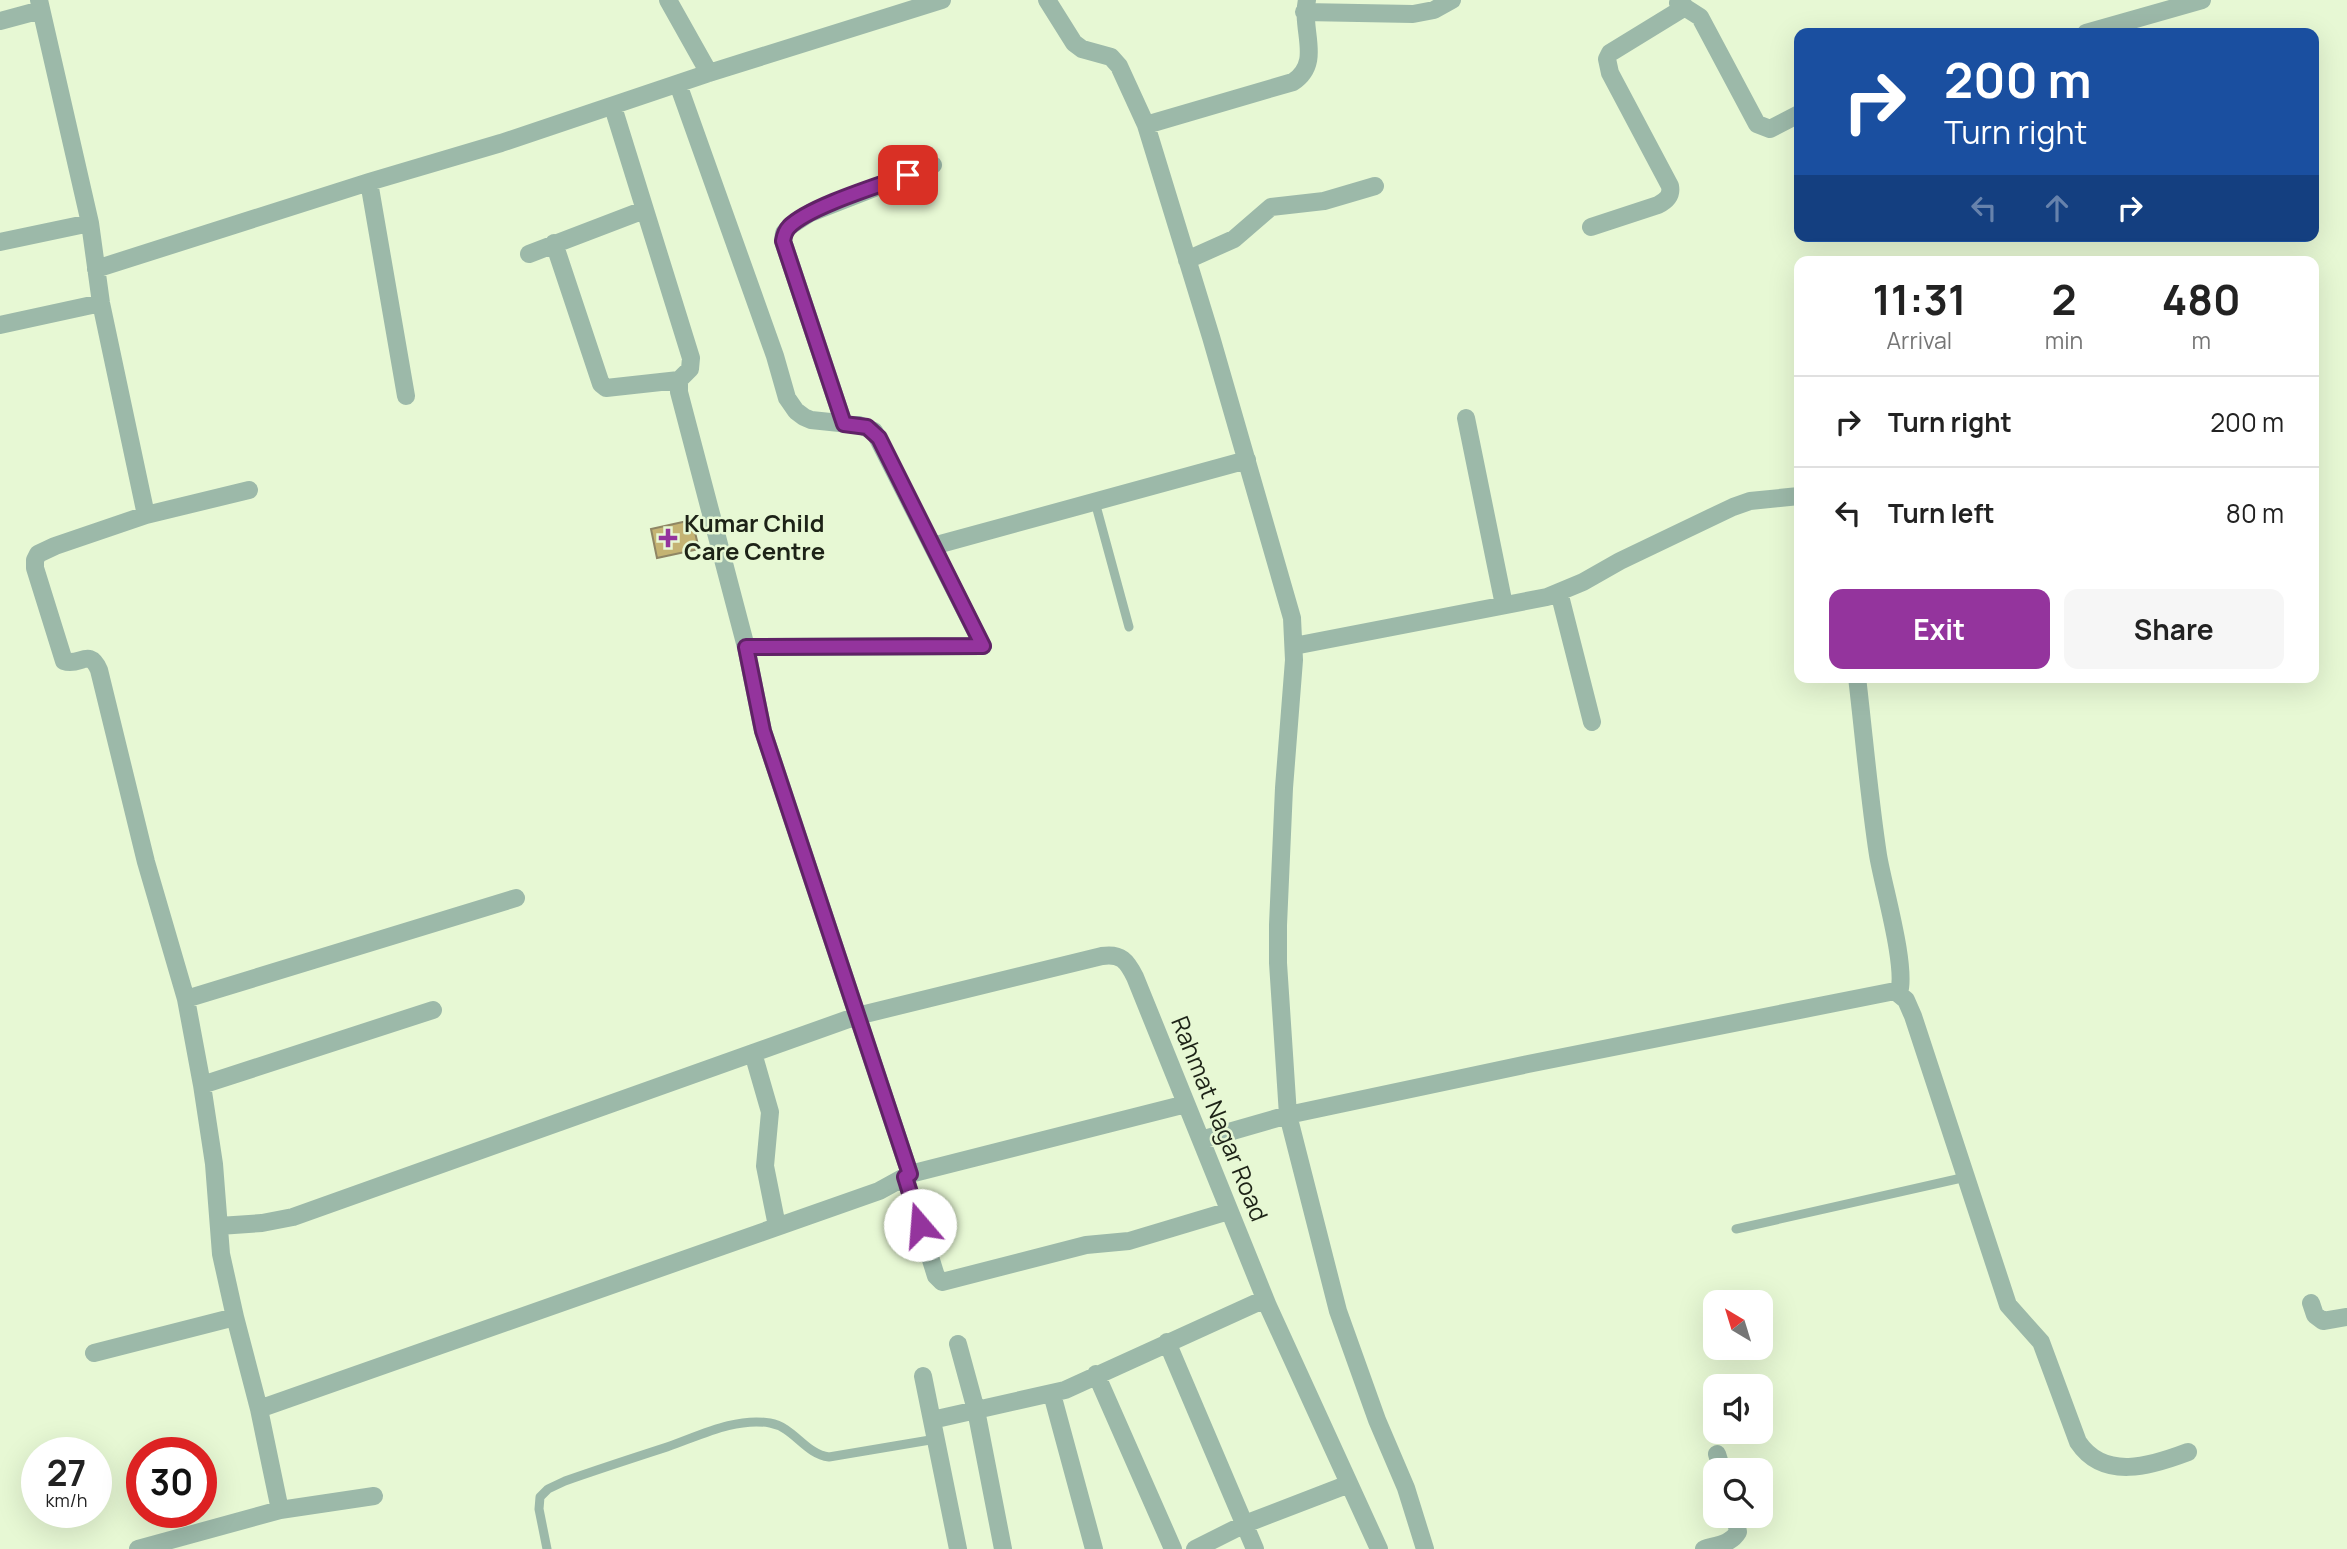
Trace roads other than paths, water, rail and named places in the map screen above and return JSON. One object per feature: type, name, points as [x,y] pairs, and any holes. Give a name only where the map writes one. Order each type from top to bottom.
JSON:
[{"type":"street","points":[[668,0],[709,73]]},
{"type":"street","points":[[96,269],[369,182],[501,144],[709,73],[942,0]]},
{"type":"street","points":[[1047,0],[1074,43],[1082,49],[1111,57],[1119,66],[1146,125],[1292,618],[1294,646],[1278,925],[1288,1115],[1338,1311],[1377,1420],[1406,1488],[1425,1549]]},
{"type":"street","points":[[1146,125],[1293,82],[1300,77],[1308,69],[1310,58],[1305,6],[1413,14],[1434,10],[1452,0]]},
{"type":"street","points":[[2104,28],[2202,0]]},
{"type":"street","points":[[1591,227],[1658,205],[1670,195],[1670,186],[1610,73],[1607,59],[1610,53],[1680,3],[1700,17],[1757,124],[1770,129],[1794,117]]},
{"type":"street","points":[[0,21],[40,5],[90,222],[101,303],[146,515]]},
{"type":"street","points":[[678,84],[775,356],[787,398],[804,417],[867,427],[879,438],[983,646],[746,647]]},
{"type":"street","points":[[554,243],[601,384],[606,388],[679,380],[690,369],[691,358],[613,107]]},
{"type":"street","points":[[844,424],[783,241],[784,233],[810,213],[933,165]]},
{"type":"street","points":[[369,182],[406,396]]},
{"type":"street","points":[[1187,260],[1234,239],[1271,207],[1324,201],[1375,186]]},
{"type":"street","points":[[529,254],[645,210]]},
{"type":"street","points":[[0,242],[90,222]]},
{"type":"street","points":[[0,325],[101,303]]},
{"type":"street","points":[[679,380],[679,392],[746,647],[763,731],[858,1016],[936,1276],[942,1282],[1086,1245],[1129,1241],[1229,1211]]},
{"type":"street","points":[[1466,418],[1504,605]]},
{"type":"street","points":[[933,546],[1247,460]]},
{"type":"street","points":[[249,490],[146,515],[55,546],[38,554],[35,568],[64,661],[70,663],[90,658],[99,670],[149,871],[186,999],[214,1164],[221,1254],[260,1409],[280,1510]]},
{"type":"street","points":[[1294,646],[1547,597],[1583,582],[1620,561],[1733,507],[1750,501],[1794,497]]},
{"type":"street","points":[[1559,592],[1592,722]]},
{"type":"street","points":[[1858,683],[1878,855],[1900,965],[1902,985],[1899,993]]},
{"type":"street","points":[[186,999],[516,898]]},
{"type":"street","name":"Rahmat Nagar Road","points":[[858,1016],[1102,956],[1121,957],[1128,964],[1265,1299],[1379,1549]]},
{"type":"street","points":[[1201,1140],[1288,1115],[1889,991],[1899,993],[1906,1000],[1913,1016],[2008,1305],[2013,1314],[2041,1342],[2074,1434],[2084,1450],[2098,1462],[2125,1467],[2151,1464],[2188,1452]]},
{"type":"street","points":[[202,1085],[433,1010]]},
{"type":"street","points":[[219,1226],[262,1223],[293,1217],[858,1016]]},
{"type":"street","points":[[753,1053],[770,1112],[765,1166],[776,1226]]},
{"type":"street","points":[[260,1409],[879,1191],[907,1176],[1186,1104]]},
{"type":"street","points":[[932,1420],[1052,1394],[1265,1299]]},
{"type":"street","points":[[2311,1303],[2315,1315],[2323,1321],[2347,1317]]},
{"type":"street","points":[[94,1353],[235,1317]]},
{"type":"street","points":[[1167,1342],[1255,1549]]},
{"type":"street","points":[[958,1344],[976,1410],[1003,1549]]},
{"type":"street","points":[[1096,1374],[1173,1549]]},
{"type":"street","points":[[923,1376],[958,1549]]},
{"type":"street","points":[[1052,1394],[1094,1549]]},
{"type":"street","points":[[1195,1549],[1245,1524],[1349,1484]]},
{"type":"street","points":[[138,1549],[280,1510],[374,1496]]},
{"type":"street","points":[[1704,1549],[1731,1541],[1737,1543]]},
{"type":"lane","points":[[1095,502],[1129,627]]},
{"type":"lane","points":[[1735,1229],[1967,1177]]},
{"type":"lane","points":[[547,1549],[539,1509],[540,1497],[548,1489],[736,1424],[772,1423],[819,1456],[829,1457],[936,1439]]},
{"type":"place","name":"Kumar Child Care Centre","points":[[668,538]]}]
